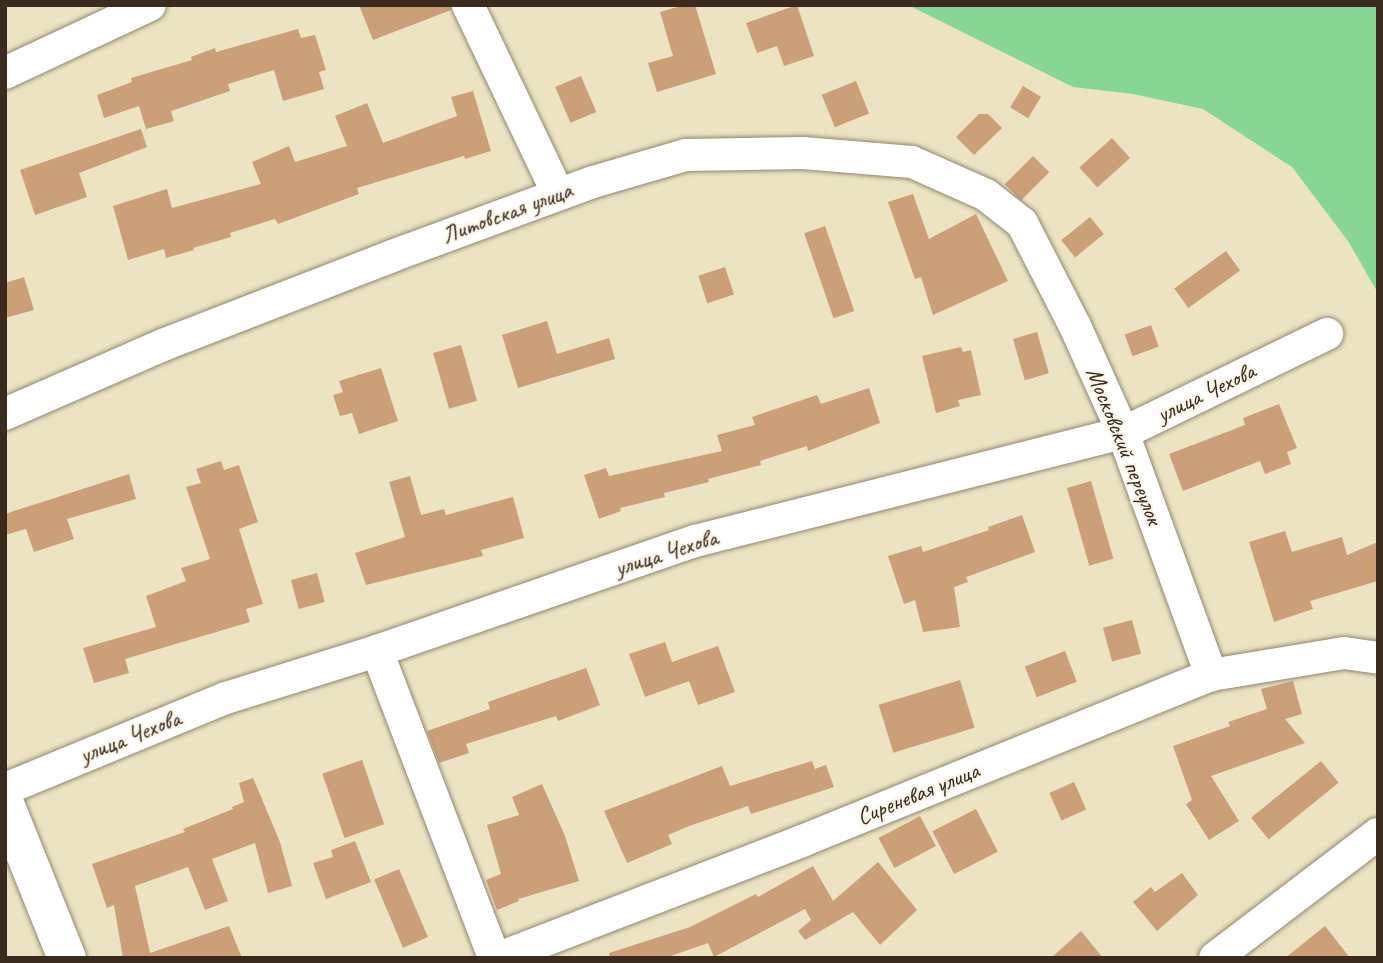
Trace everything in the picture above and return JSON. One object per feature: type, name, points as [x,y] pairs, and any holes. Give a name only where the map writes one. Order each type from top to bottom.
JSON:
[{"type":"street","points":[[5,73],[150,5]]},
{"type":"street","points":[[468,5],[558,194]]},
{"type":"street","name":"Литовская улица","points":[[5,414],[163,345],[558,194],[686,155],[803,153],[912,162],[986,195],[1022,223]]},
{"type":"street","name":"Московский переулок","points":[[1022,223],[1075,326],[1122,432],[1211,675]]},
{"type":"street","name":"улица Чехова","points":[[5,789],[226,698],[377,651],[695,541],[1122,432],[1327,334]]},
{"type":"street","points":[[377,651],[497,958]]},
{"type":"street","name":"Сиреневая улица","points":[[497,958],[802,841],[1211,675],[1343,653],[1378,658]]},
{"type":"street","points":[[10,826],[67,958]]},
{"type":"street","points":[[1214,958],[1378,834]]},
{"type":"green space","points":[[908,5],[1378,5],[1378,293],[1348,241],[1292,167],[1203,109],[1133,94],[1073,87]]},
{"type":"building","points":[[359,5],[450,5],[451,10],[373,40]]},
{"type":"building","points":[[684,5],[695,5],[716,74],[657,92],[648,63],[673,56],[660,12]]},
{"type":"building","points":[[797,5],[814,56],[784,66],[777,46],[757,53],[746,23]]},
{"type":"building","points":[[298,29],[301,38],[315,35],[326,70],[319,72],[324,89],[283,101],[274,70],[228,84],[230,91],[171,111],[174,121],[146,129],[139,106],[104,118],[97,95],[132,82],[131,78],[192,60],[191,57],[215,48],[216,52]]},
{"type":"building","points":[[581,76],[596,112],[570,123],[555,87]]},
{"type":"building","points":[[856,81],[869,113],[835,127],[822,95]]},
{"type":"building","points":[[1023,86],[1041,97],[1028,118],[1010,107]]},
{"type":"building","points":[[473,91],[491,151],[465,159],[464,156],[357,188],[359,194],[278,224],[275,219],[230,233],[231,237],[193,248],[194,250],[166,258],[164,249],[128,260],[113,206],[167,189],[172,208],[261,184],[252,162],[289,146],[295,162],[347,146],[335,116],[367,103],[383,143],[457,116],[451,97]]},
{"type":"building","points":[[979,114],[988,114],[1002,128],[974,155],[956,137]]},
{"type":"building","points":[[141,129],[147,147],[79,173],[87,197],[35,215],[20,170]]},
{"type":"building","points":[[1112,138],[1130,158],[1097,188],[1079,167]]},
{"type":"building","points":[[1033,156],[1049,172],[1021,201],[1005,184]]},
{"type":"building","points":[[913,194],[929,239],[976,214],[1008,281],[933,315],[921,277],[915,279],[888,202]]},
{"type":"building","points":[[1090,217],[1104,234],[1075,257],[1061,240]]},
{"type":"building","points":[[825,226],[854,311],[833,318],[804,233]]},
{"type":"building","points":[[1226,251],[1240,270],[1188,308],[1174,289]]},
{"type":"building","points":[[725,267],[734,295],[707,303],[698,276]]},
{"type":"building","points":[[24,277],[34,310],[5,318],[5,283]]},
{"type":"building","points":[[547,321],[557,354],[609,338],[615,359],[518,388],[502,335]]},
{"type":"building","points":[[1151,325],[1159,347],[1133,356],[1125,335]]},
{"type":"building","points":[[1037,332],[1049,373],[1025,380],[1013,339]]},
{"type":"building","points":[[461,345],[477,401],[449,409],[433,353]]},
{"type":"building","points":[[961,347],[963,352],[971,350],[981,395],[958,400],[960,406],[936,413],[922,356]]},
{"type":"building","points":[[381,368],[398,421],[359,434],[352,413],[340,416],[333,395],[343,392],[339,381]]},
{"type":"building","points":[[869,388],[880,423],[808,451],[807,446],[760,461],[761,465],[664,493],[665,497],[620,508],[621,511],[599,519],[584,475],[606,468],[609,476],[722,451],[717,435],[755,425],[752,417],[817,395],[821,404]]},
{"type":"building","points":[[1279,404],[1297,448],[1287,452],[1291,464],[1265,474],[1260,461],[1183,491],[1169,454],[1245,425],[1243,418]]},
{"type":"building","points":[[221,461],[224,470],[239,465],[258,522],[239,529],[263,604],[246,609],[250,622],[125,659],[129,673],[94,683],[83,648],[156,627],[146,596],[186,581],[181,568],[210,559],[186,487],[201,483],[196,469]]},
{"type":"building","points":[[129,474],[136,499],[67,519],[74,539],[34,552],[26,529],[5,535],[5,514]]},
{"type":"building","points":[[410,476],[421,515],[444,509],[446,515],[513,497],[524,538],[481,550],[483,556],[366,585],[355,553],[405,537],[389,482]]},
{"type":"building","points":[[1091,481],[1113,559],[1089,566],[1067,488]]},
{"type":"building","points":[[1022,515],[1035,552],[966,577],[968,582],[954,587],[960,627],[923,632],[915,600],[904,604],[888,556],[921,546],[923,552],[989,530],[988,527]]},
{"type":"building","points":[[1285,531],[1292,552],[1342,537],[1347,555],[1378,542],[1378,581],[1310,601],[1313,609],[1274,622],[1249,542]]},
{"type":"building","points":[[317,573],[325,602],[299,609],[291,580]]},
{"type":"building","points":[[1132,620],[1141,654],[1112,662],[1103,628]]},
{"type":"building","points":[[665,642],[672,662],[718,646],[735,692],[698,705],[689,681],[645,697],[629,654]]},
{"type":"building","points":[[1065,651],[1077,682],[1037,697],[1025,666]]},
{"type":"building","points":[[586,668],[600,705],[558,721],[556,716],[466,744],[469,753],[439,763],[427,731],[490,709],[488,702]]},
{"type":"building","points":[[960,680],[975,728],[893,753],[879,705]]},
{"type":"building","points":[[1293,681],[1302,714],[1285,719],[1305,743],[1211,776],[1239,821],[1209,840],[1186,804],[1192,800],[1173,746],[1230,726],[1228,722],[1267,709],[1261,689]]},
{"type":"building","points":[[362,760],[384,824],[344,838],[322,774]]},
{"type":"building","points":[[812,761],[815,769],[826,765],[834,787],[751,814],[748,806],[689,826],[668,835],[672,844],[627,863],[604,811],[722,766],[730,786]]},
{"type":"building","points":[[1321,761],[1339,783],[1269,839],[1251,818]]},
{"type":"building","points":[[253,778],[280,842],[292,886],[268,893],[255,843],[212,859],[228,901],[205,910],[188,867],[135,886],[150,953],[229,926],[242,958],[123,958],[114,905],[107,908],[92,864],[185,832],[183,829],[233,809],[232,807],[244,802],[239,783]]},
{"type":"building","points":[[1074,782],[1086,809],[1062,820],[1049,793]]},
{"type":"building","points":[[542,784],[565,836],[579,881],[518,899],[519,901],[497,910],[486,880],[501,874],[487,825],[519,815],[512,797]]},
{"type":"building","points":[[976,809],[998,852],[954,874],[932,831]]},
{"type":"building","points":[[920,816],[936,846],[894,868],[879,838]]},
{"type":"building","points":[[355,841],[371,882],[326,899],[313,863],[333,857],[331,850]]},
{"type":"building","points":[[878,862],[917,910],[880,945],[853,912],[805,940],[798,931],[811,920],[805,909],[714,957],[708,943],[665,958],[610,958],[609,953],[690,927],[756,894],[758,897],[813,866],[833,901]]},
{"type":"building","points":[[399,869],[428,937],[403,948],[374,880]]},
{"type":"building","points":[[1182,873],[1198,895],[1157,931],[1133,902],[1151,887],[1155,892]]},
{"type":"building","points":[[1325,926],[1350,958],[1285,958]]},
{"type":"building","points":[[1081,931],[1103,958],[1051,958]]}]
